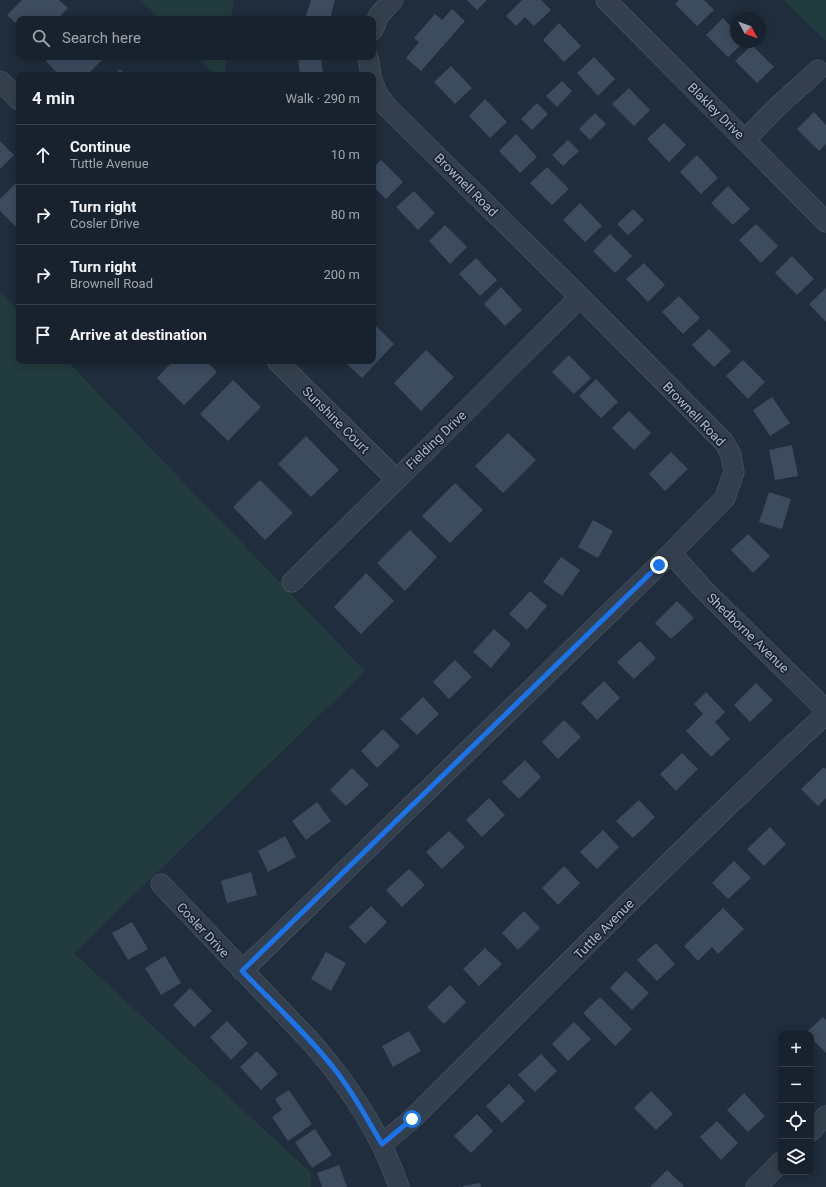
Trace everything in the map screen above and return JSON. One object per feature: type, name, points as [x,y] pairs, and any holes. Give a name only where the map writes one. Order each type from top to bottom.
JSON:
[{"type":"street","points":[[376,24],[380,15],[393,0]]},
{"type":"street","name":"Blakley Drive","points":[[606,0],[826,222]]},
{"type":"street","points":[[368,60],[370,72]]},
{"type":"street","points":[[745,140],[777,107],[818,70]]},
{"type":"street","points":[[0,81],[16,97]]},
{"type":"street","name":"Brownell Road","points":[[242,971],[671,553],[725,498],[734,472],[731,455],[724,442],[580,297],[387,107],[376,90]]},
{"type":"street","name":"Fielding Drive","points":[[292,582],[580,297]]},
{"type":"street","name":"Sunshine Court","points":[[280,364],[396,479]]},
{"type":"street","name":"Shedborne Avenue","points":[[671,553],[705,591],[826,710]]},
{"type":"street","name":"Tuttle Avenue","points":[[382,1144],[412,1119],[673,861],[826,714]]},
{"type":"street","name":"Cosler Drive","points":[[161,884],[336,1070],[358,1102],[382,1144],[394,1171],[399,1187]]},
{"type":"street","points":[[814,1128],[826,1116]]},
{"type":"street","points":[[756,1187],[778,1165]]},
{"type":"green space","points":[[141,0],[234,0],[231,16],[157,16]]},
{"type":"green space","points":[[783,0],[826,0],[826,41]]},
{"type":"green space","points":[[201,60],[227,60],[225,72],[213,72]]},
{"type":"green space","points":[[0,291],[16,308],[16,364],[70,364],[365,671],[74,953],[311,1173],[311,1187],[0,1187]]},
{"type":"building","points":[[22,0],[59,0],[68,8],[60,16],[16,16],[16,23],[7,15]]},
{"type":"building","points":[[311,0],[335,0],[331,16],[306,16]]},
{"type":"building","points":[[467,0],[487,0],[477,10]]},
{"type":"building","points":[[522,0],[541,0],[551,10],[534,26],[525,17],[516,26],[506,16]]},
{"type":"building","points":[[679,0],[704,0],[714,10],[697,26],[675,4]]},
{"type":"building","points":[[452,9],[465,21],[421,71],[406,58],[419,42],[414,38],[435,14],[442,20]]},
{"type":"building","points":[[723,18],[730,26],[730,48],[738,48],[728,57],[706,35]]},
{"type":"building","points":[[559,23],[581,46],[564,62],[543,40]]},
{"type":"building","points":[[749,48],[755,48],[774,67],[757,83],[735,61]]},
{"type":"building","points":[[594,57],[615,79],[598,96],[577,73]]},
{"type":"building","points":[[102,60],[90,72],[56,72],[46,61]]},
{"type":"building","points":[[298,60],[321,60],[323,72],[300,72]]},
{"type":"building","points":[[451,66],[472,88],[455,104],[434,82]]},
{"type":"building","points":[[562,81],[572,91],[557,107],[546,96]]},
{"type":"building","points":[[629,88],[650,110],[634,126],[612,104]]},
{"type":"building","points":[[485,99],[507,122],[490,138],[469,116]]},
{"type":"building","points":[[537,103],[548,114],[532,130],[521,119]]},
{"type":"building","points":[[814,112],[826,125],[826,144],[819,151],[797,129]]},
{"type":"building","points":[[595,113],[606,124],[590,140],[579,129]]},
{"type":"building","points":[[664,123],[686,145],[669,162],[647,139]]},
{"type":"building","points":[[516,134],[537,157],[520,173],[499,151]]},
{"type":"building","points":[[568,140],[579,151],[563,166],[552,155]]},
{"type":"building","points":[[0,141],[14,155],[0,169]]},
{"type":"building","points":[[697,155],[718,178],[701,194],[680,172]]},
{"type":"building","points":[[381,160],[403,182],[386,199],[376,189],[376,165]]},
{"type":"building","points":[[547,167],[569,189],[552,205],[530,183]]},
{"type":"building","points":[[16,183],[16,227],[0,211],[0,199]]},
{"type":"building","points":[[728,186],[750,209],[733,225],[711,203]]},
{"type":"building","points":[[414,191],[435,213],[418,230],[396,207]]},
{"type":"building","points":[[580,203],[602,226],[585,242],[563,220]]},
{"type":"building","points":[[633,209],[644,220],[628,235],[617,224]]},
{"type":"building","points":[[756,224],[778,246],[761,263],[739,240]]},
{"type":"building","points":[[445,225],[467,247],[450,264],[429,241]]},
{"type":"building","points":[[610,234],[632,256],[615,273],[593,251]]},
{"type":"building","points":[[792,256],[814,279],[797,295],[775,273]]},
{"type":"building","points":[[476,258],[497,280],[480,296],[459,274]]},
{"type":"building","points":[[644,263],[665,285],[648,302],[626,279]]},
{"type":"building","points":[[501,287],[522,310],[505,326],[484,304]]},
{"type":"building","points":[[826,288],[826,322],[809,304]]},
{"type":"building","points":[[679,296],[700,318],[683,334],[662,312]]},
{"type":"building","points":[[376,326],[394,344],[376,363]]},
{"type":"building","points":[[709,329],[731,351],[714,367],[692,345]]},
{"type":"building","points":[[426,350],[454,377],[421,411],[394,383]]},
{"type":"building","points":[[569,355],[591,378],[574,394],[552,372]]},
{"type":"building","points":[[743,360],[765,382],[748,399],[726,376]]},
{"type":"building","points":[[170,364],[209,364],[217,372],[184,405],[157,378]]},
{"type":"building","points":[[347,364],[375,364],[362,378]]},
{"type":"building","points":[[596,379],[618,402],[601,418],[579,396]]},
{"type":"building","points":[[233,380],[261,407],[228,441],[200,414]]},
{"type":"building","points":[[772,397],[790,423],[770,436],[753,410]]},
{"type":"building","points":[[629,411],[651,433],[634,450],[612,428]]},
{"type":"building","points":[[508,433],[536,460],[503,493],[475,466]]},
{"type":"building","points":[[306,436],[339,470],[311,497],[278,464]]},
{"type":"building","points":[[792,445],[798,476],[775,480],[769,450]]},
{"type":"building","points":[[671,452],[688,469],[665,491],[649,474]]},
{"type":"building","points":[[260,480],[293,513],[265,540],[233,507]]},
{"type":"building","points":[[455,483],[483,510],[450,543],[422,516]]},
{"type":"building","points":[[769,492],[791,499],[782,529],[759,522]]},
{"type":"building","points":[[593,520],[613,531],[598,558],[578,547]]},
{"type":"building","points":[[410,530],[437,557],[405,591],[377,563]]},
{"type":"building","points":[[748,534],[770,556],[753,573],[731,550]]},
{"type":"building","points":[[561,557],[580,570],[562,596],[543,582]]},
{"type":"building","points":[[366,573],[394,601],[361,634],[334,607]]},
{"type":"building","points":[[530,591],[547,606],[527,630],[509,614]]},
{"type":"building","points":[[677,601],[694,618],[671,639],[655,623]]},
{"type":"building","points":[[494,629],[511,644],[491,668],[473,652]]},
{"type":"building","points":[[640,641],[656,658],[634,679],[617,662]]},
{"type":"building","points":[[455,660],[472,677],[449,699],[433,682]]},
{"type":"building","points":[[604,681],[620,698],[597,720],[581,703]]},
{"type":"building","points":[[756,683],[773,700],[750,722],[734,705]]},
{"type":"building","points":[[706,692],[725,712],[715,722],[730,739],[711,757],[686,731],[703,714],[694,704]]},
{"type":"building","points":[[423,697],[439,714],[417,735],[400,719]]},
{"type":"building","points":[[564,720],[581,737],[558,759],[542,742]]},
{"type":"building","points":[[383,729],[400,746],[377,768],[361,751]]},
{"type":"building","points":[[682,753],[698,769],[676,791],[660,774]]},
{"type":"building","points":[[525,760],[541,777],[519,799],[502,782]]},
{"type":"building","points":[[824,767],[826,769],[826,798],[818,806],[801,789]]},
{"type":"building","points":[[352,768],[369,785],[346,806],[330,790]]},
{"type":"building","points":[[489,798],[505,815],[482,837],[466,820]]},
{"type":"building","points":[[639,800],[655,817],[633,838],[616,821]]},
{"type":"building","points":[[317,802],[331,821],[306,840],[292,821]]},
{"type":"building","points":[[770,827],[786,844],[764,866],[747,849]]},
{"type":"building","points":[[603,830],[619,847],[597,869],[580,852]]},
{"type":"building","points":[[449,831],[465,847],[442,869],[426,852]]},
{"type":"building","points":[[285,836],[296,857],[268,872],[258,851]]},
{"type":"building","points":[[734,861],[751,878],[728,899],[712,883]]},
{"type":"building","points":[[564,866],[580,883],[558,905],[542,888]]},
{"type":"building","points":[[409,869],[425,885],[402,907],[386,890]]},
{"type":"building","points":[[251,872],[257,895],[227,903],[221,881]]},
{"type":"building","points":[[371,906],[387,922],[365,944],[349,927]]},
{"type":"building","points":[[723,908],[744,929],[718,954],[712,947],[698,961],[684,946]]},
{"type":"building","points":[[524,911],[540,928],[518,950],[502,933]]},
{"type":"building","points":[[132,922],[148,949],[128,960],[112,933]]},
{"type":"building","points":[[656,943],[675,964],[657,981],[637,960]]},
{"type":"building","points":[[485,948],[502,964],[479,986],[463,969]]},
{"type":"building","points":[[326,952],[346,963],[331,991],[311,979]]},
{"type":"building","points":[[165,956],[181,983],[161,995],[145,968]]},
{"type":"building","points":[[626,971],[649,993],[632,1010],[610,988]]},
{"type":"building","points":[[450,985],[466,1002],[444,1024],[427,1007]]},
{"type":"building","points":[[190,988],[212,1011],[194,1027],[173,1005]]},
{"type":"building","points":[[600,997],[632,1029],[615,1046],[583,1013]]},
{"type":"building","points":[[823,1017],[826,1020],[826,1053],[814,1041],[814,1031],[808,1031]]},
{"type":"building","points":[[227,1021],[248,1043],[231,1060],[210,1037]]},
{"type":"building","points":[[574,1022],[591,1039],[568,1061],[552,1044]]},
{"type":"building","points":[[409,1031],[421,1051],[393,1067],[382,1046]]},
{"type":"building","points":[[257,1051],[278,1074],[261,1090],[240,1067]]},
{"type":"building","points":[[541,1054],[557,1071],[535,1092],[518,1075]]},
{"type":"building","points":[[509,1084],[525,1101],[502,1123],[486,1106]]},
{"type":"building","points":[[289,1090],[312,1124],[288,1141],[272,1117],[282,1110],[275,1099]]},
{"type":"building","points":[[651,1091],[673,1114],[656,1130],[634,1108]]},
{"type":"building","points":[[744,1093],[765,1116],[748,1132],[727,1110]]},
{"type":"building","points":[[477,1114],[493,1131],[471,1153],[454,1136]]},
{"type":"building","points":[[717,1121],[738,1143],[721,1160],[700,1137]]},
{"type":"building","points":[[315,1129],[332,1155],[312,1168],[295,1142]]},
{"type":"building","points":[[339,1165],[347,1187],[322,1187],[317,1173]]},
{"type":"building","points":[[667,1170],[684,1186],[650,1187]]},
{"type":"building","points":[[480,1183],[481,1187],[463,1187],[463,1186]]},
{"type":"route","points":[[412,1119],[382,1144],[358,1102],[336,1070],[313,1044],[242,971],[659,565]]}]
